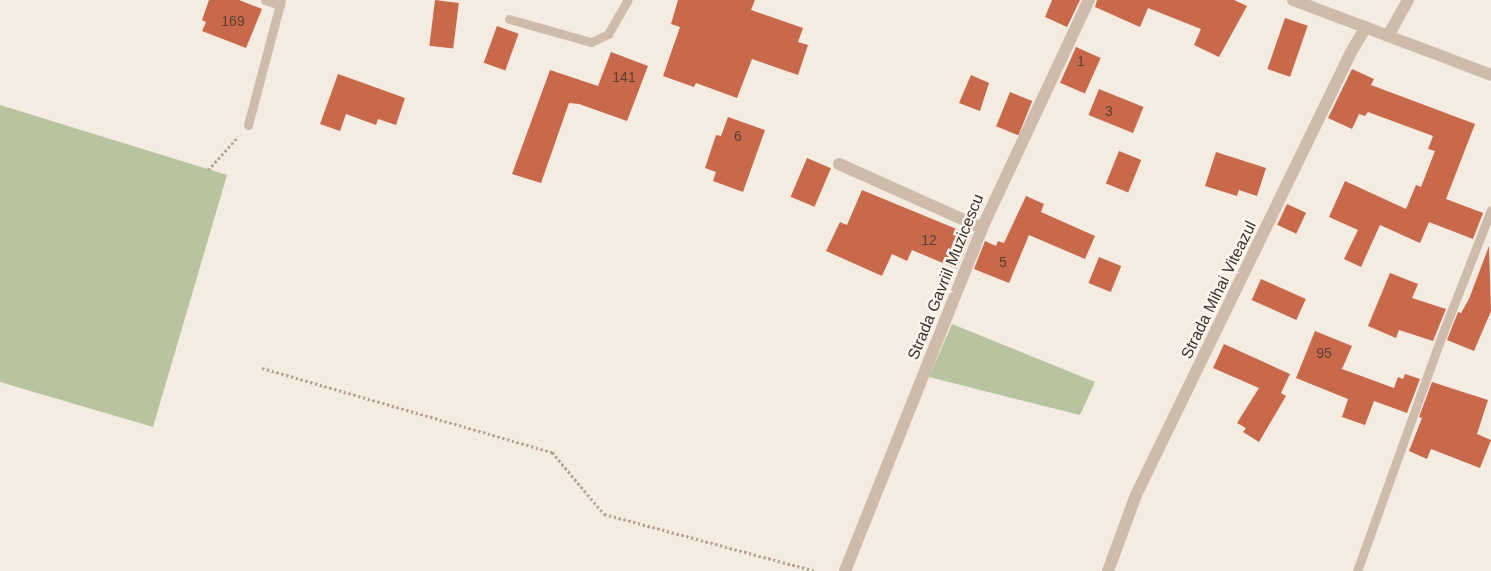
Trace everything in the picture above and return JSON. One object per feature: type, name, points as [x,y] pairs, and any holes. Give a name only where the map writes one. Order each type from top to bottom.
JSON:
[{"type":"street","name":"Strada Gavriil Muzicescu","points":[[845,571],[982,228],[1089,0]]},
{"type":"street","points":[[1293,0],[1491,75]]},
{"type":"street","points":[[1388,36],[1408,0]]},
{"type":"street","name":"Strada Mihai Viteazul","points":[[1108,571],[1136,495],[1351,52],[1366,27]]},
{"type":"street","points":[[839,164],[982,228]]},
{"type":"lane","points":[[248,125],[281,2],[265,0]]},
{"type":"lane","points":[[509,18],[591,42],[608,34],[628,0]]},
{"type":"lane","points":[[1357,571],[1442,335],[1491,210]]},
{"type":"path","points":[[208,170],[248,125]]},
{"type":"path","points":[[262,368],[552,452],[604,514],[815,571]]},
{"type":"green space","points":[[0,105],[227,175],[153,427],[0,382]]},
{"type":"green space","points":[[952,324],[1095,382],[1080,415],[929,377]]},
{"type":"building","points":[[209,0],[239,0],[262,9],[246,48],[202,31],[206,22],[202,20]]},
{"type":"building","points":[[435,0],[459,3],[453,49],[429,46]]},
{"type":"building","points":[[678,0],[755,0],[751,10],[803,28],[798,42],[808,45],[798,75],[752,59],[737,98],[696,83],[694,87],[663,76],[680,27],[671,24]]},
{"type":"building","points":[[1052,0],[1080,0],[1067,27],[1045,17]]},
{"type":"building","points":[[1097,0],[1234,0],[1247,6],[1219,57],[1194,45],[1201,29],[1148,8],[1140,27],[1095,7]]},
{"type":"building","points":[[1285,18],[1308,26],[1290,77],[1267,69]]},
{"type":"building","points":[[497,26],[519,34],[505,71],[484,63]]},
{"type":"building","points":[[1076,47],[1101,58],[1085,94],[1060,83]]},
{"type":"building","points":[[611,52],[648,66],[627,121],[579,104],[569,103],[541,183],[512,174],[550,70],[598,86]]},
{"type":"building","points":[[1352,69],[1374,79],[1371,85],[1475,124],[1446,199],[1483,213],[1473,239],[1429,222],[1420,243],[1380,225],[1361,267],[1344,259],[1358,230],[1329,217],[1345,181],[1406,209],[1416,185],[1421,187],[1435,151],[1428,149],[1433,136],[1368,112],[1365,116],[1359,114],[1352,129],[1328,118]]},
{"type":"building","points":[[338,74],[405,98],[396,125],[378,119],[376,125],[346,114],[340,131],[320,124]]},
{"type":"building","points":[[971,75],[989,83],[980,111],[959,103]]},
{"type":"building","points":[[1099,89],[1144,107],[1133,133],[1089,115]]},
{"type":"building","points":[[1010,92],[1032,101],[1018,135],[996,126]]},
{"type":"building","points":[[728,117],[765,130],[743,192],[713,181],[716,172],[705,168],[716,135],[721,136]]},
{"type":"building","points":[[1119,151],[1141,160],[1128,192],[1106,183]]},
{"type":"building","points":[[1216,152],[1266,168],[1257,196],[1239,190],[1237,196],[1205,186]]},
{"type":"building","points":[[807,158],[831,168],[815,207],[791,197]]},
{"type":"building","points":[[862,190],[971,235],[957,269],[912,250],[907,261],[892,254],[882,276],[826,251],[840,222],[847,225]]},
{"type":"building","points":[[1026,196],[1044,204],[1041,212],[1095,236],[1085,259],[1029,235],[1009,283],[974,269],[985,241],[996,246],[998,241],[1004,243]]},
{"type":"building","points":[[1287,204],[1306,213],[1296,234],[1277,225]]},
{"type":"building","points":[[1489,246],[1491,311],[1474,351],[1447,340],[1458,312],[1461,313],[1469,299]]},
{"type":"building","points":[[1099,257],[1121,266],[1111,292],[1089,283]]},
{"type":"building","points":[[1390,273],[1418,284],[1412,298],[1446,309],[1433,341],[1399,330],[1396,338],[1368,326]]},
{"type":"building","points":[[1261,279],[1306,299],[1296,320],[1252,300]]},
{"type":"building","points":[[1315,331],[1352,346],[1342,369],[1394,388],[1398,377],[1403,379],[1405,374],[1420,379],[1407,413],[1374,401],[1365,425],[1342,417],[1348,399],[1296,378]]},
{"type":"building","points":[[1224,344],[1290,374],[1281,393],[1286,396],[1259,442],[1243,432],[1246,428],[1237,423],[1259,388],[1213,368]]},
{"type":"building","points":[[1432,382],[1488,400],[1477,434],[1491,440],[1480,468],[1431,449],[1427,459],[1409,451],[1422,418],[1419,417]]}]
